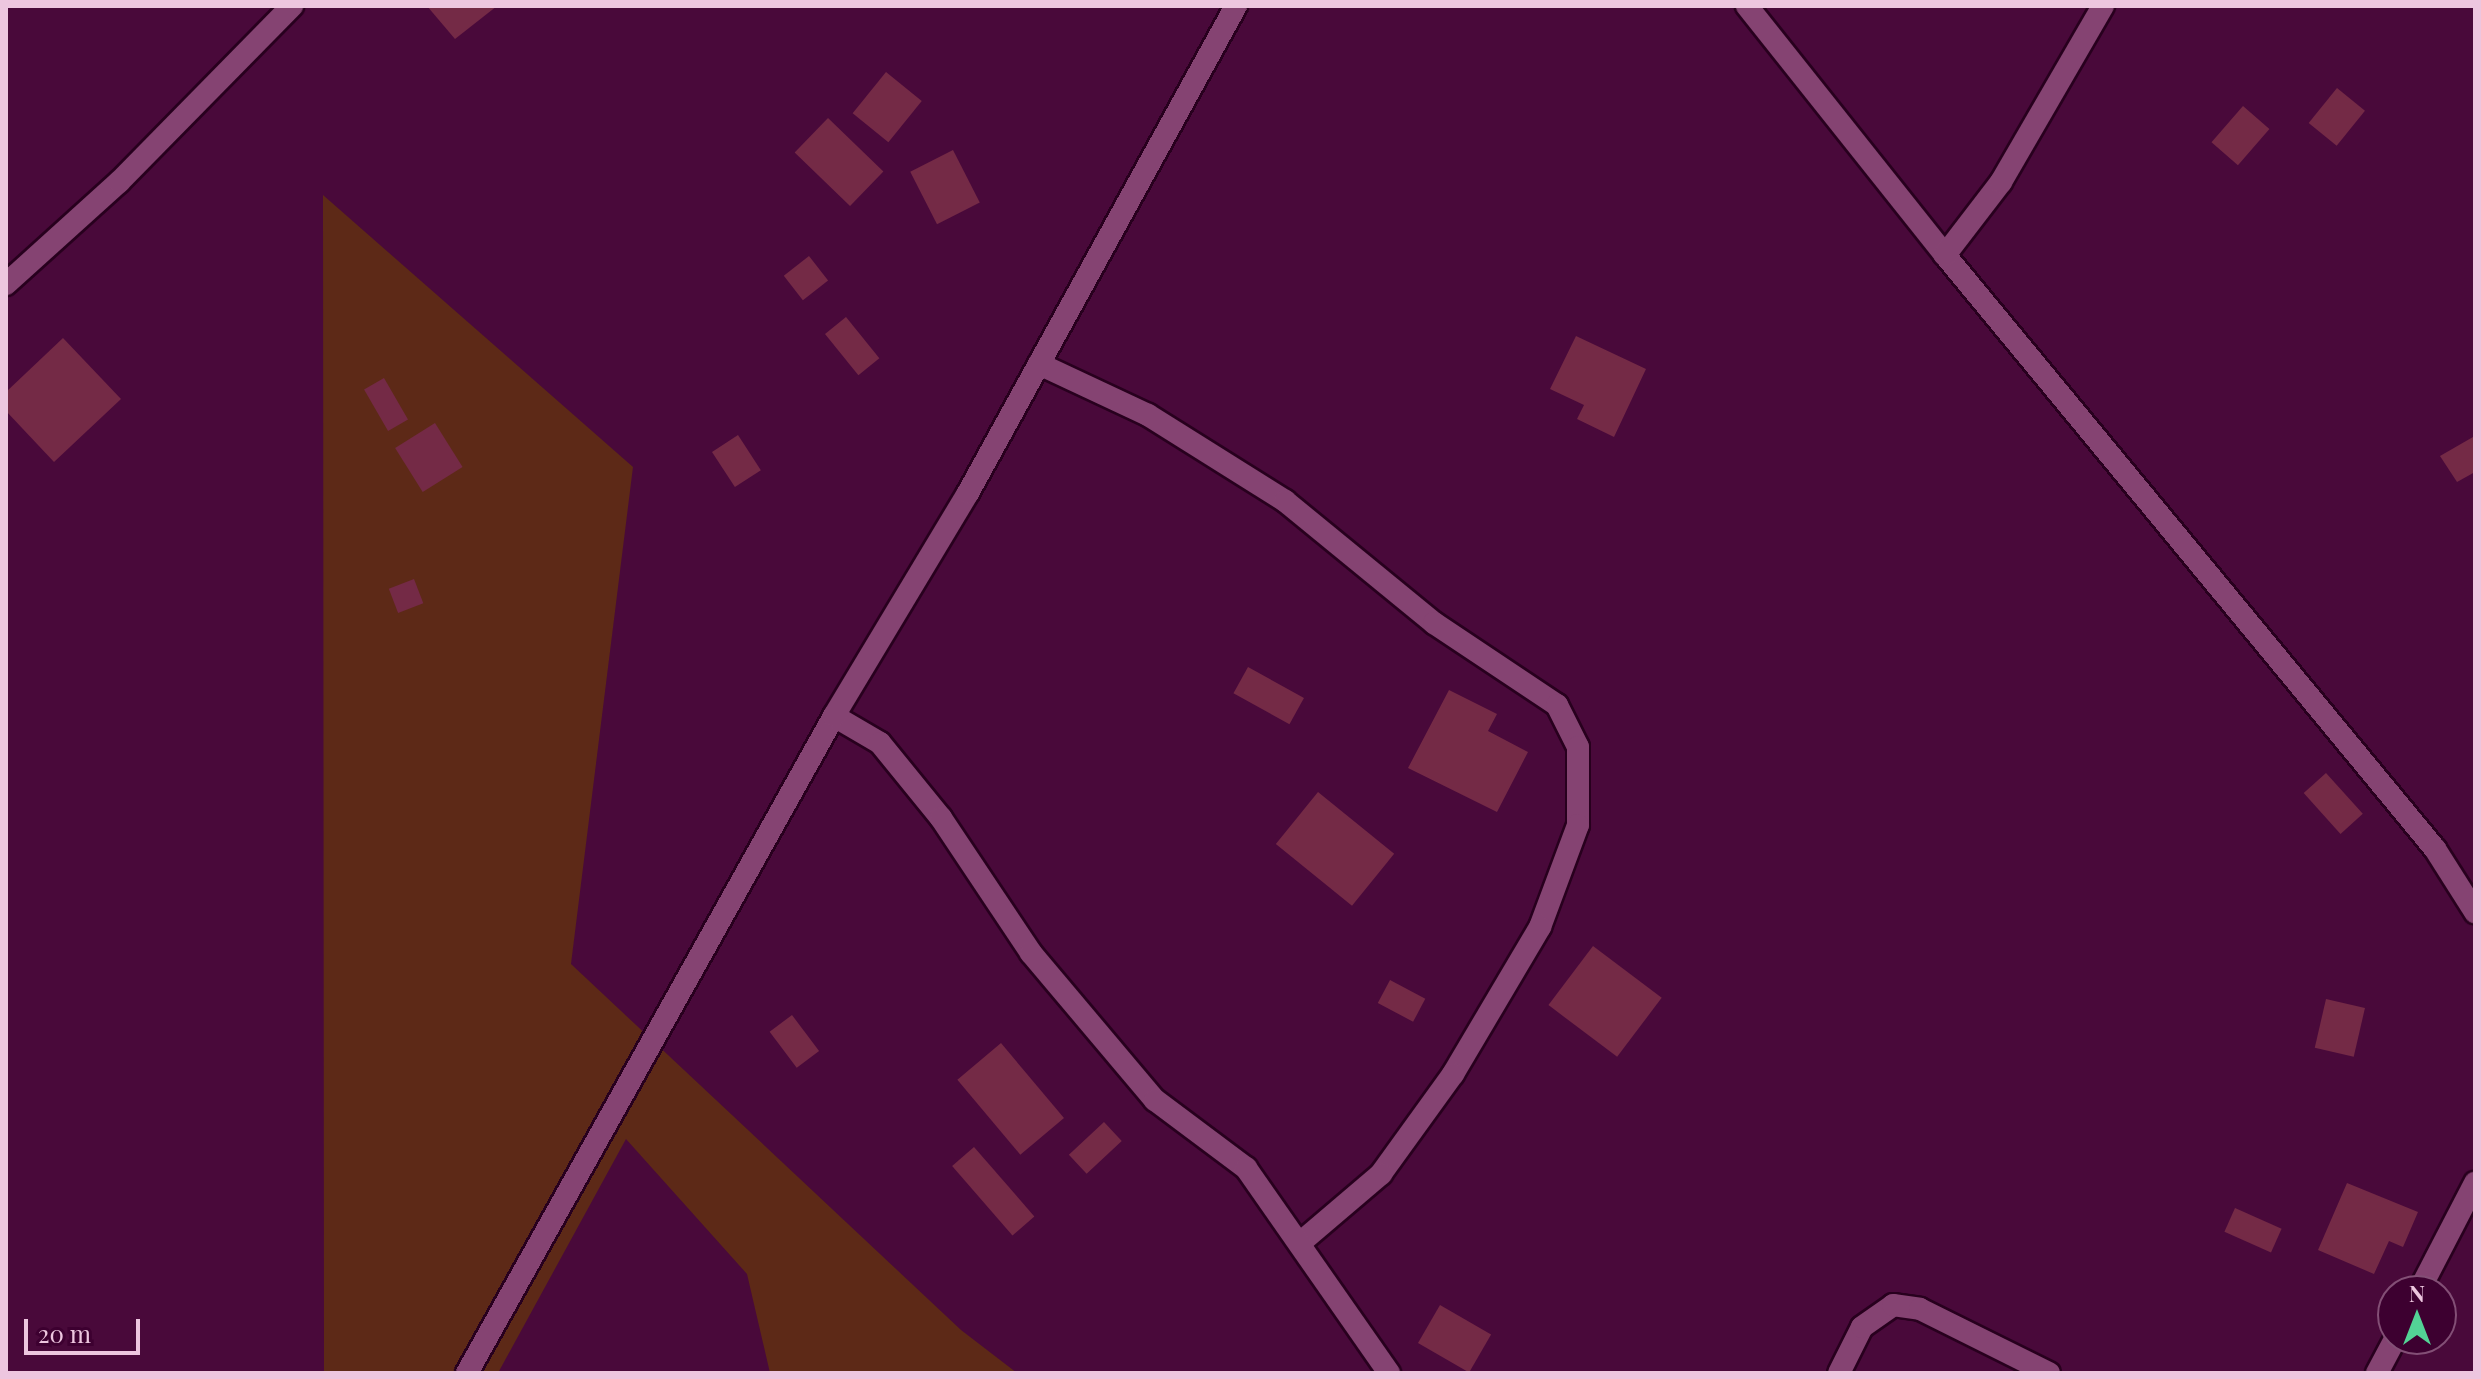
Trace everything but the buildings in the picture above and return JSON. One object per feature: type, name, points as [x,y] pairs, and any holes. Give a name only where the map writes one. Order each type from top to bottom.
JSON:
[{"type":"street","points":[[6,284],[119,182],[292,6]]},
{"type":"street","points":[[467,1373],[834,716],[1039,364],[1236,6]]},
{"type":"street","points":[[1747,6],[1945,255],[2435,849],[2475,912]]},
{"type":"street","points":[[1945,255],[2001,182],[2103,6]]},
{"type":"street","points":[[1039,364],[1148,415],[1285,501],[1434,623],[1557,705],[1578,747],[1578,825],[1540,927],[1453,1074],[1381,1174],[1300,1243]]},
{"type":"street","points":[[834,716],[880,743],[941,818],[1041,965],[1155,1100],[1246,1168],[1389,1373]]},
{"type":"street","points":[[2427,1275],[2475,1183]]},
{"type":"street","points":[[1839,1373],[1862,1327],[1893,1305],[1920,1309],[2049,1373]]},
{"type":"street","points":[[2377,1373],[2387,1355]]},
{"type":"shaded area","points":[[323,195],[633,467],[571,964],[961,1330],[1017,1373],[770,1373],[747,1274],[626,1139],[498,1373],[324,1373]]}]
